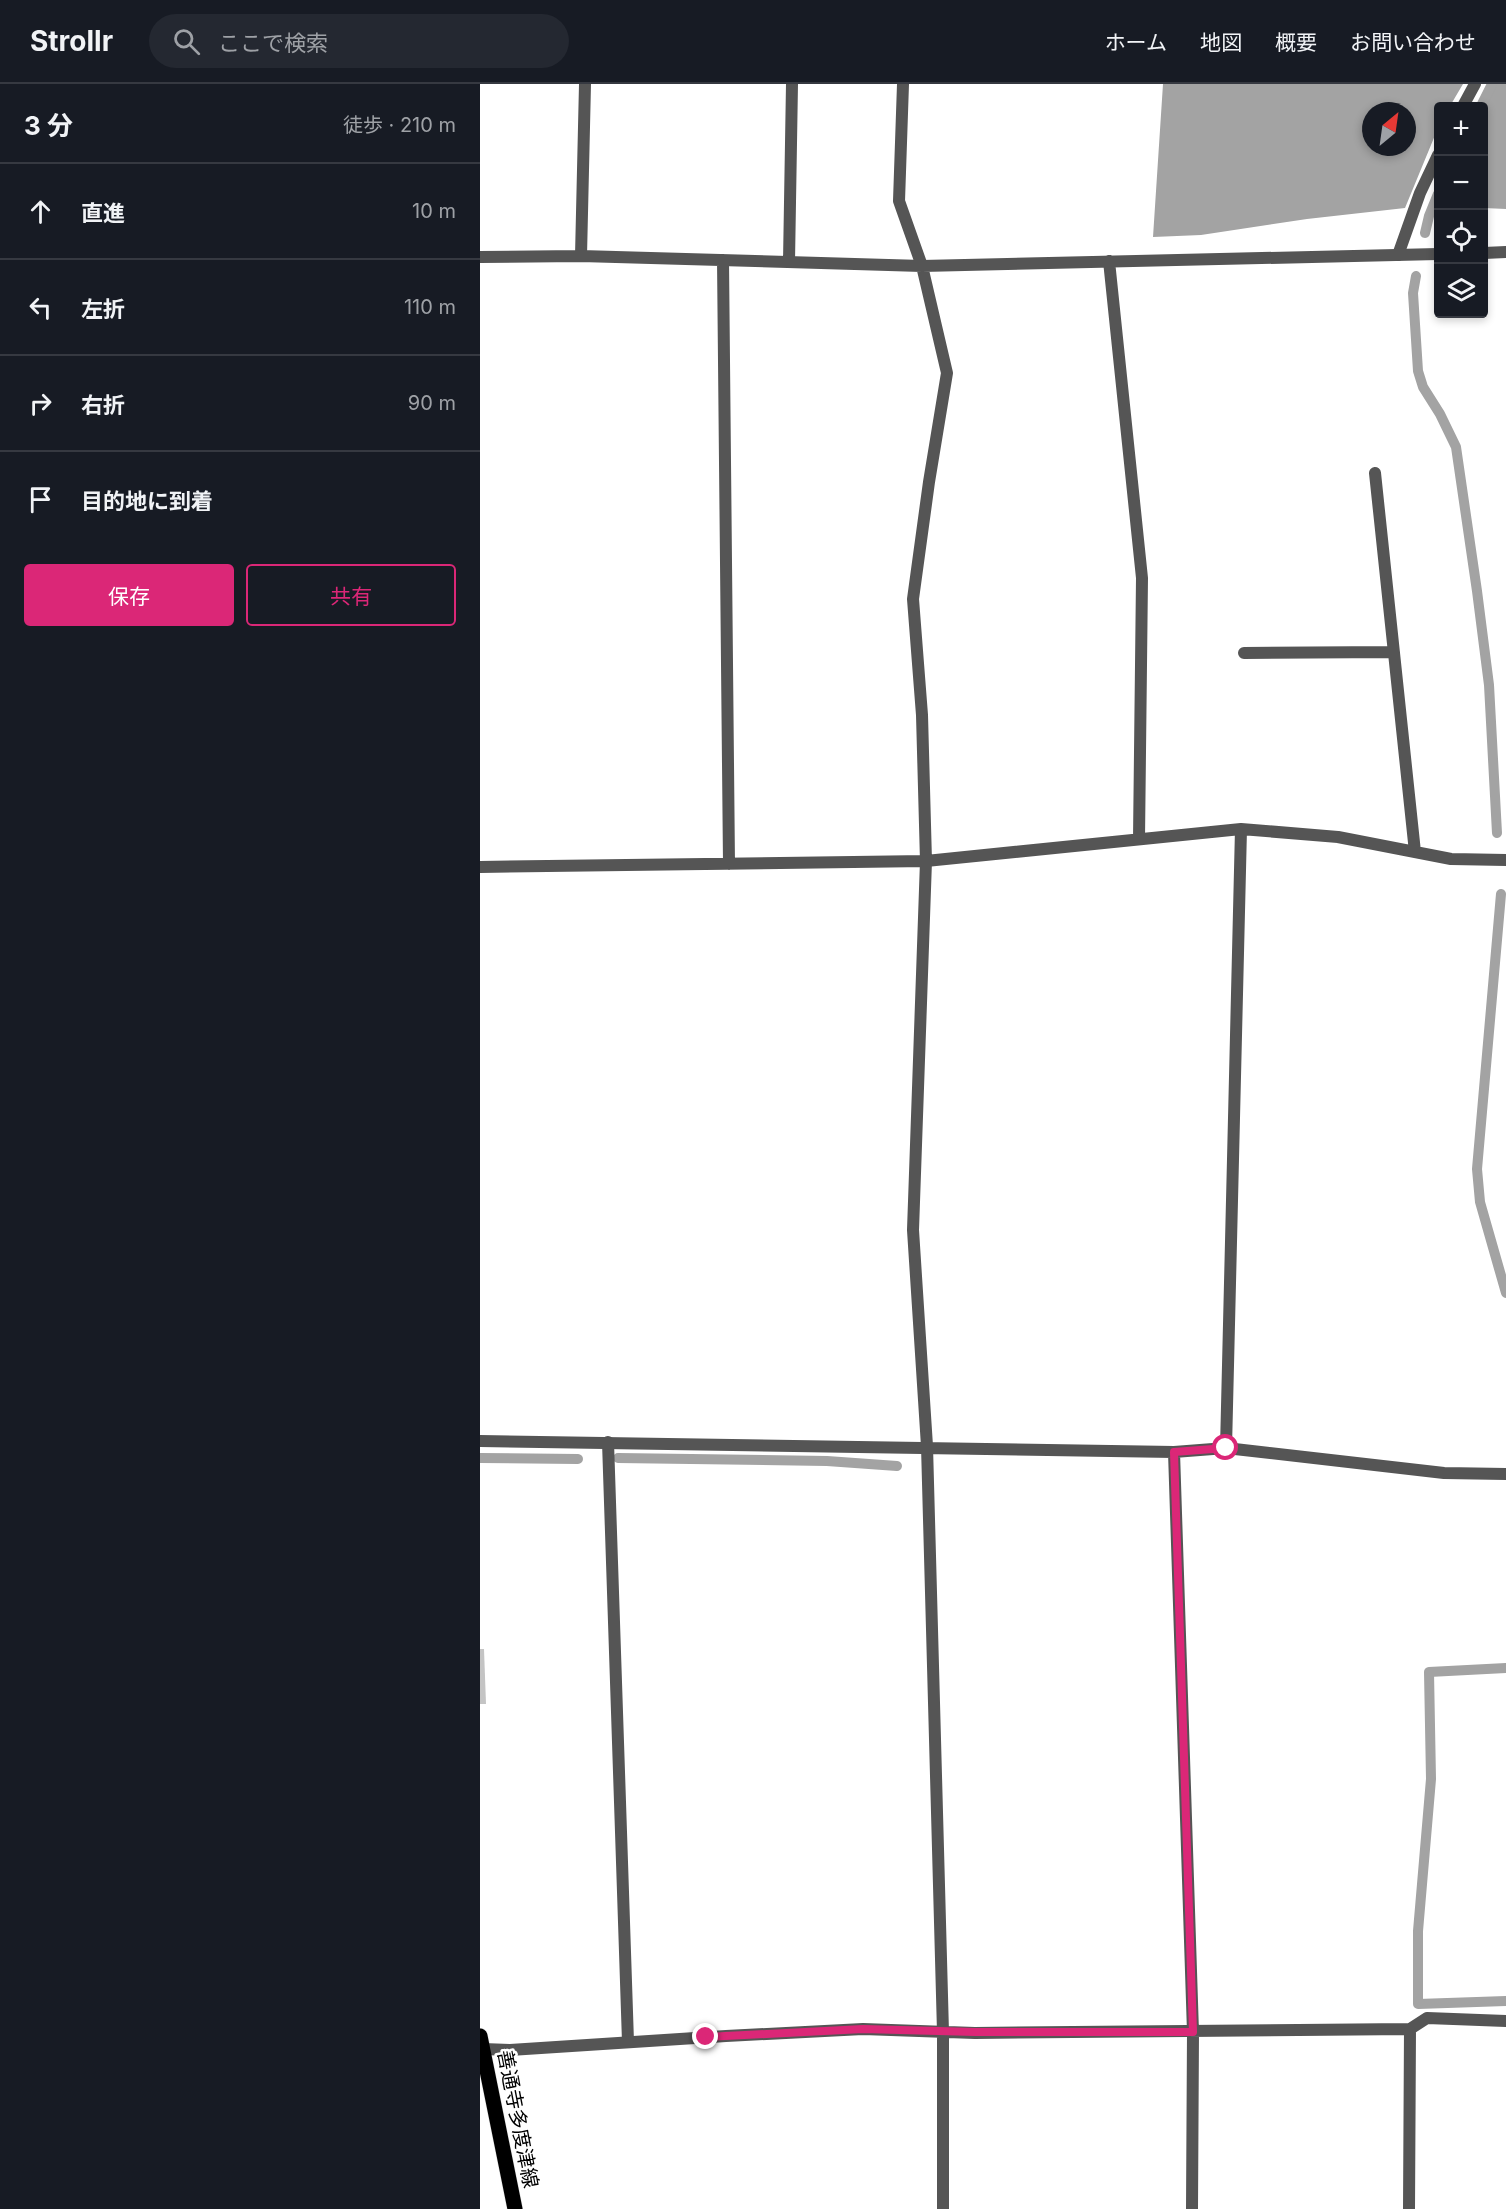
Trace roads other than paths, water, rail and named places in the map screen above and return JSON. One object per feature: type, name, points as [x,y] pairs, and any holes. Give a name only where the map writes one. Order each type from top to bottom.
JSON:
[{"type":"main road","name":"善通寺多度津線","points":[[482,2043],[515,2209]]},
{"type":"street","points":[[582,256],[585,84]]},
{"type":"street","points":[[789,262],[792,84]]},
{"type":"street","points":[[903,84],[899,201],[922,266],[947,373],[928,482],[913,599],[922,715],[926,861],[913,1230],[927,1446],[943,2032],[943,2209]]},
{"type":"street","points":[[1465,102],[1474,84]]},
{"type":"street","points":[[1398,255],[1420,193],[1438,156]]},
{"type":"street","points":[[1488,253],[1506,252]]},
{"type":"street","points":[[480,257],[582,256],[922,266],[1434,254]]},
{"type":"street","points":[[723,260],[729,864]]},
{"type":"street","points":[[1108,261],[1142,578],[1139,839]]},
{"type":"street","points":[[1375,473],[1416,852]]},
{"type":"street","points":[[1244,653],[1394,652]]},
{"type":"street","points":[[480,867],[926,861],[1241,829],[1338,837],[1451,860],[1506,860]]},
{"type":"street","points":[[1226,1448],[1241,829]]},
{"type":"street","points":[[480,1441],[927,1446],[1174,1452],[1226,1448],[1444,1473],[1506,1474]]},
{"type":"street","points":[[608,1442],[628,2042]]},
{"type":"street","points":[[1174,1452],[1193,2032],[1192,2209]]},
{"type":"street","points":[[482,2043],[510,2050],[863,2029],[943,2032],[1410,2030],[1427,2018],[1506,2021]]},
{"type":"street","points":[[1409,2209],[1410,2030]]},
{"type":"waterway","points":[[1483,102],[1492,84]]},
{"type":"waterway","points":[[1425,233],[1434,204]]},
{"type":"waterway","points":[[1416,276],[1413,293],[1418,371],[1423,387],[1440,414],[1456,447],[1477,591],[1489,685],[1497,833]]},
{"type":"waterway","points":[[1501,894],[1477,1169],[1480,1202],[1506,1293]]},
{"type":"waterway","points":[[480,1458],[578,1459]]},
{"type":"waterway","points":[[618,1458],[827,1461],[897,1466]]},
{"type":"waterway","points":[[1506,1668],[1429,1672],[1431,1779],[1418,1931],[1418,2004],[1506,2001]]}]
